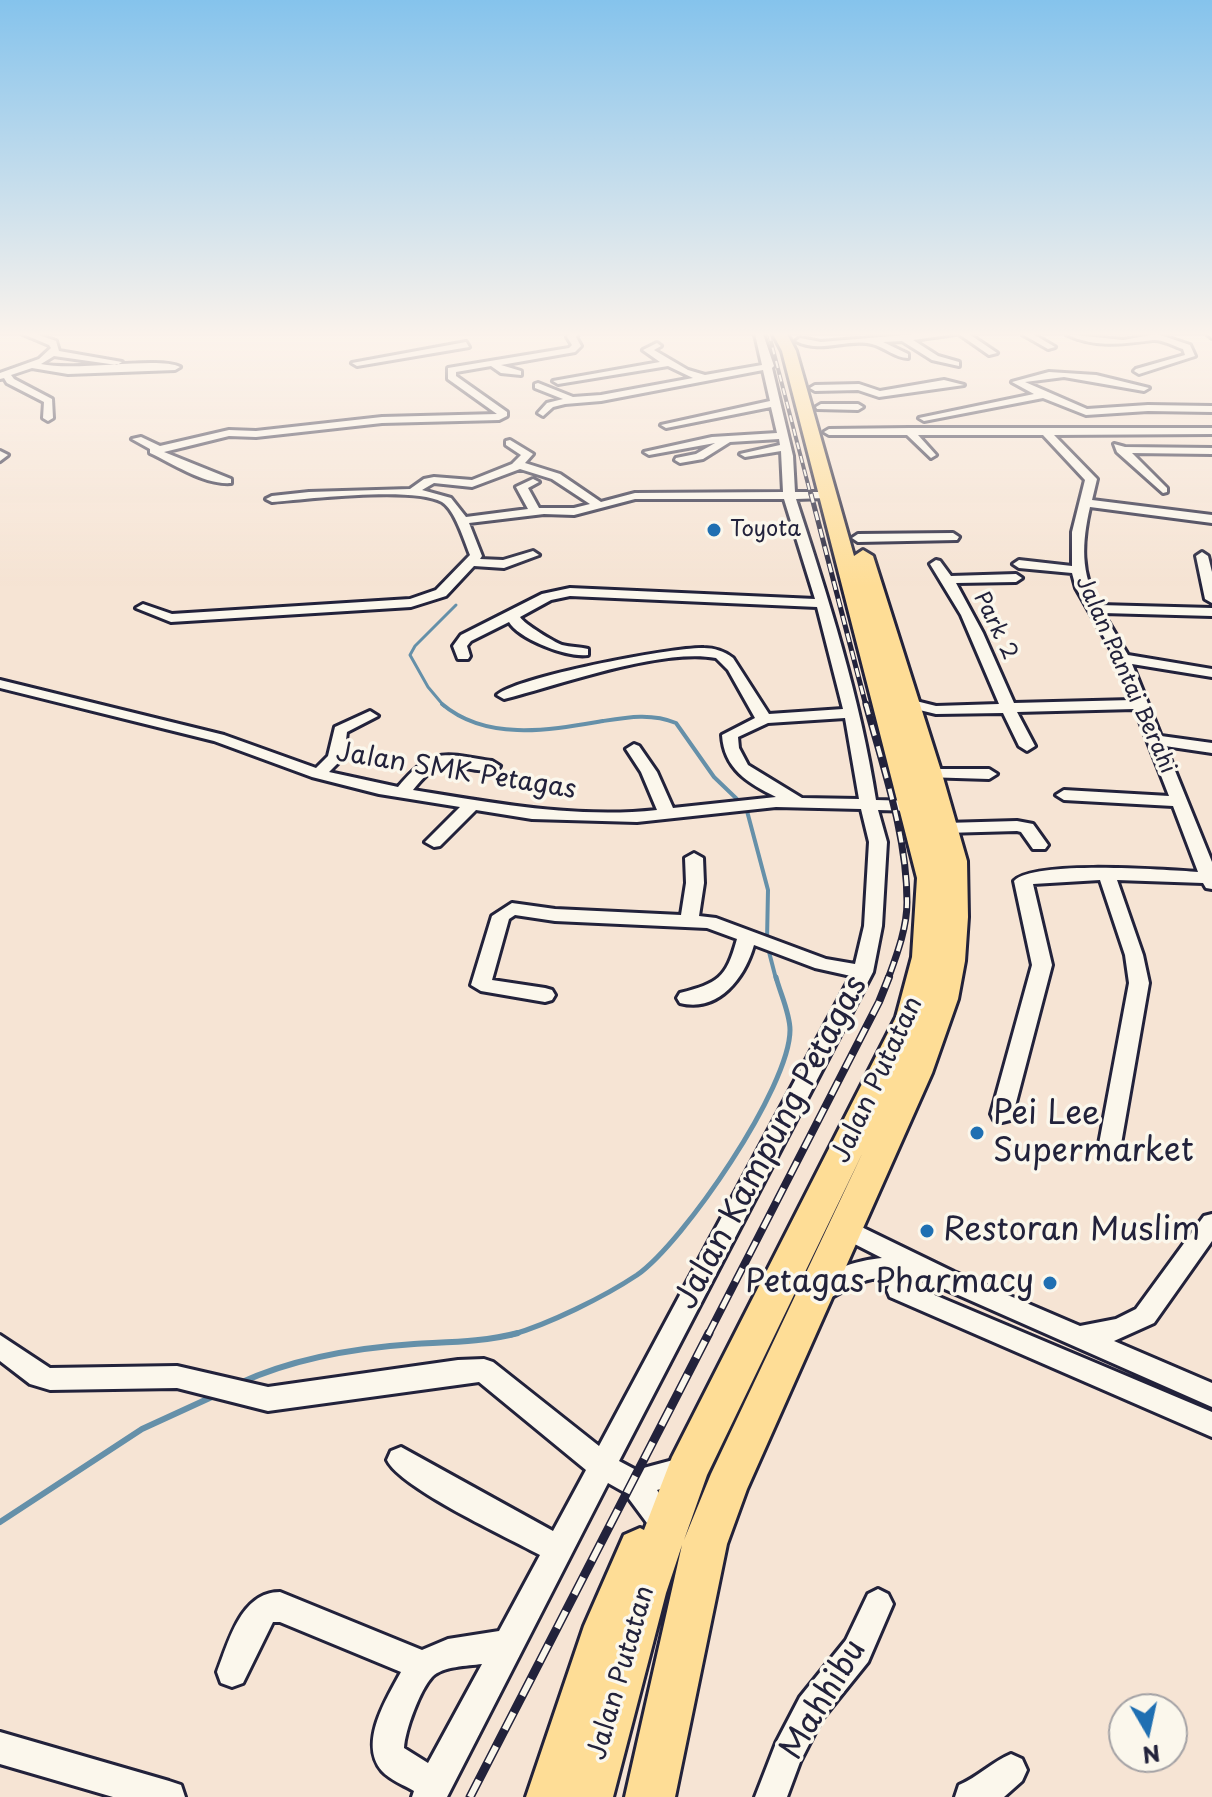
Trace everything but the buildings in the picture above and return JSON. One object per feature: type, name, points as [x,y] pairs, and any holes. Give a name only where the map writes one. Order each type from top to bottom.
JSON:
[{"type":"highway","name":"Jalan Putatan","points":[[574,1779],[687,1471],[912,1017],[927,957],[931,878],[922,790],[919,710],[858,538],[836,506],[817,418]]},
{"type":"highway","name":"Jalan Putatan","points":[[652,1792],[705,1544],[726,1488],[916,1073],[943,999],[954,917],[953,861],[945,828],[922,790],[836,506],[821,418]]},
{"type":"highway","points":[[574,1779],[607,1626],[656,1489],[703,1438]]},
{"type":"street","points":[[137,439],[157,449],[236,432],[268,433],[382,420],[446,418]]},
{"type":"street","points":[[666,425],[702,418]]},
{"type":"street","name":"Jalan Kampung Petagas","points":[[432,1791],[863,972],[870,952],[878,842],[868,804],[860,748],[823,603],[789,495],[785,442],[779,418]]},
{"type":"street","points":[[1008,419],[1038,430]]},
{"type":"street","points":[[822,430],[1212,431]]},
{"type":"street","name":"Jalan Pantai Berahi","points":[[1038,430],[1091,479],[1078,532],[1078,570],[1082,588],[1123,658],[1211,880]]},
{"type":"street","points":[[1102,430],[1163,490]]},
{"type":"street","points":[[909,431],[931,455]]},
{"type":"street","points":[[649,452],[732,438],[785,442]]},
{"type":"street","points":[[680,460],[699,457],[732,438]]},
{"type":"street","points":[[745,454],[785,442]]},
{"type":"street","points":[[415,491],[436,478],[472,484],[516,466],[528,454],[510,443]]},
{"type":"street","points":[[157,449],[154,452],[227,481]]},
{"type":"street","points":[[1121,450],[1211,452]]},
{"type":"street","points":[[516,466],[550,473],[598,505]]},
{"type":"street","points":[[533,482],[522,487],[536,513]]},
{"type":"street","points":[[143,608],[171,618],[411,603],[437,596],[473,562],[476,553],[448,501],[415,491],[272,499]]},
{"type":"street","points":[[460,521],[574,512],[635,496],[789,495],[836,506]]},
{"type":"street","points":[[1086,503],[1212,519]]},
{"type":"street","points":[[904,537],[913,554]]},
{"type":"street","points":[[858,538],[953,537]]},
{"type":"street","points":[[473,562],[504,564],[533,555]]},
{"type":"street","points":[[1202,556],[1212,599]]},
{"type":"street","name":"Park 2","points":[[936,564],[983,642],[1009,710],[1027,746]]},
{"type":"street","points":[[949,581],[1018,571],[1078,570]]},
{"type":"street","points":[[463,656],[460,646],[466,638],[547,597],[570,592],[823,603]]},
{"type":"street","points":[[1093,609],[1212,612]]},
{"type":"street","points":[[512,616],[520,629],[540,636],[557,648],[583,652]]},
{"type":"street","points":[[504,695],[631,662],[709,651],[726,659],[750,702],[765,719]]},
{"type":"street","points":[[1123,658],[1212,673]]},
{"type":"street","name":"Jalan SMK Petagas","points":[[0,684],[219,738],[318,774],[402,793],[565,816],[668,815],[798,802],[868,804],[989,774]]},
{"type":"street","points":[[919,710],[1009,710],[1140,704]]},
{"type":"street","points":[[798,802],[747,776],[734,753],[730,735],[765,719],[850,713]]},
{"type":"street","points":[[318,774],[336,757],[340,730],[370,716]]},
{"type":"street","points":[[1155,740],[1212,748]]},
{"type":"street","points":[[634,749],[649,772],[668,815]]},
{"type":"street","points":[[402,793],[419,772],[442,758],[492,766]]},
{"type":"street","points":[[1064,795],[1179,801]]},
{"type":"street","points":[[434,842],[473,804]]},
{"type":"street","points":[[945,828],[1017,826],[1027,828],[1039,845]]},
{"type":"street","points":[[689,921],[695,883],[694,858]]},
{"type":"street","points":[[1107,875],[1134,955],[1139,983],[1110,1144]]},
{"type":"street","points":[[1002,1114],[1041,976],[1042,956],[1023,881],[1036,876],[1107,875],[1211,880]]},
{"type":"street","points":[[545,995],[481,985],[501,916],[512,909],[720,925],[822,964],[863,972]]},
{"type":"street","points":[[687,998],[715,991],[732,978],[739,969],[747,936]]},
{"type":"street","points":[[1079,1337],[1120,1329],[1145,1316],[1212,1223]]},
{"type":"street","points":[[845,1228],[945,1279],[1212,1395]]},
{"type":"street","points":[[815,1296],[847,1275],[868,1268],[903,1268],[945,1279]]},
{"type":"street","points":[[899,1290],[1212,1425]]},
{"type":"street","points":[[0,1346],[39,1376],[50,1379],[153,1375],[213,1385],[255,1398],[279,1398],[458,1371],[484,1370],[602,1466],[656,1489]]},
{"type":"street","points":[[401,1460],[438,1485],[559,1550]]},
{"type":"street","name":"Mahhibu","points":[[771,1797],[787,1754],[811,1708],[857,1651],[878,1604]]},
{"type":"street","points":[[232,1672],[259,1614],[268,1607],[280,1607],[422,1665]]},
{"type":"street","points":[[432,1791],[392,1758],[386,1748],[388,1735],[422,1665],[448,1654],[509,1645]]},
{"type":"street","points":[[0,1748],[169,1797]]},
{"type":"street","points":[[971,1797],[990,1788],[1011,1770]]},
{"type":"waterway","points":[[443,704],[428,687],[410,655],[415,646],[456,605]]},
{"type":"waterway","points":[[443,704],[479,724],[520,730],[541,730],[631,717],[667,720],[676,723],[714,777],[739,801]]},
{"type":"waterway","points":[[747,811],[768,890],[767,940]]},
{"type":"waterway","points":[[768,948],[776,979]]},
{"type":"waterway","points":[[514,1334],[576,1309],[637,1275],[681,1231],[706,1198],[754,1124],[785,1056],[790,1023],[776,977]]},
{"type":"waterway","points":[[514,1334],[518,1333]]},
{"type":"waterway","points":[[240,1383],[282,1367],[347,1352],[514,1334]]},
{"type":"waterway","points":[[0,1522],[142,1429],[214,1396]]},
{"type":"railway","points":[[791,418],[811,496]]},
{"type":"railway","points":[[811,494],[866,706]]},
{"type":"railway","points":[[866,704],[893,802],[906,877],[905,921],[888,979]]},
{"type":"railway","points":[[708,1335],[889,977]]},
{"type":"railway","points":[[470,1797],[709,1333]]},
{"type":"place","name":"Toyota","points":[[714,530]]},
{"type":"place","name":"Pei Lee Supermarket","points":[[977,1133]]},
{"type":"place","name":"Restoran Muslim","points":[[927,1231]]},
{"type":"place","name":"Petagas Pharmacy","points":[[1050,1283]]}]
